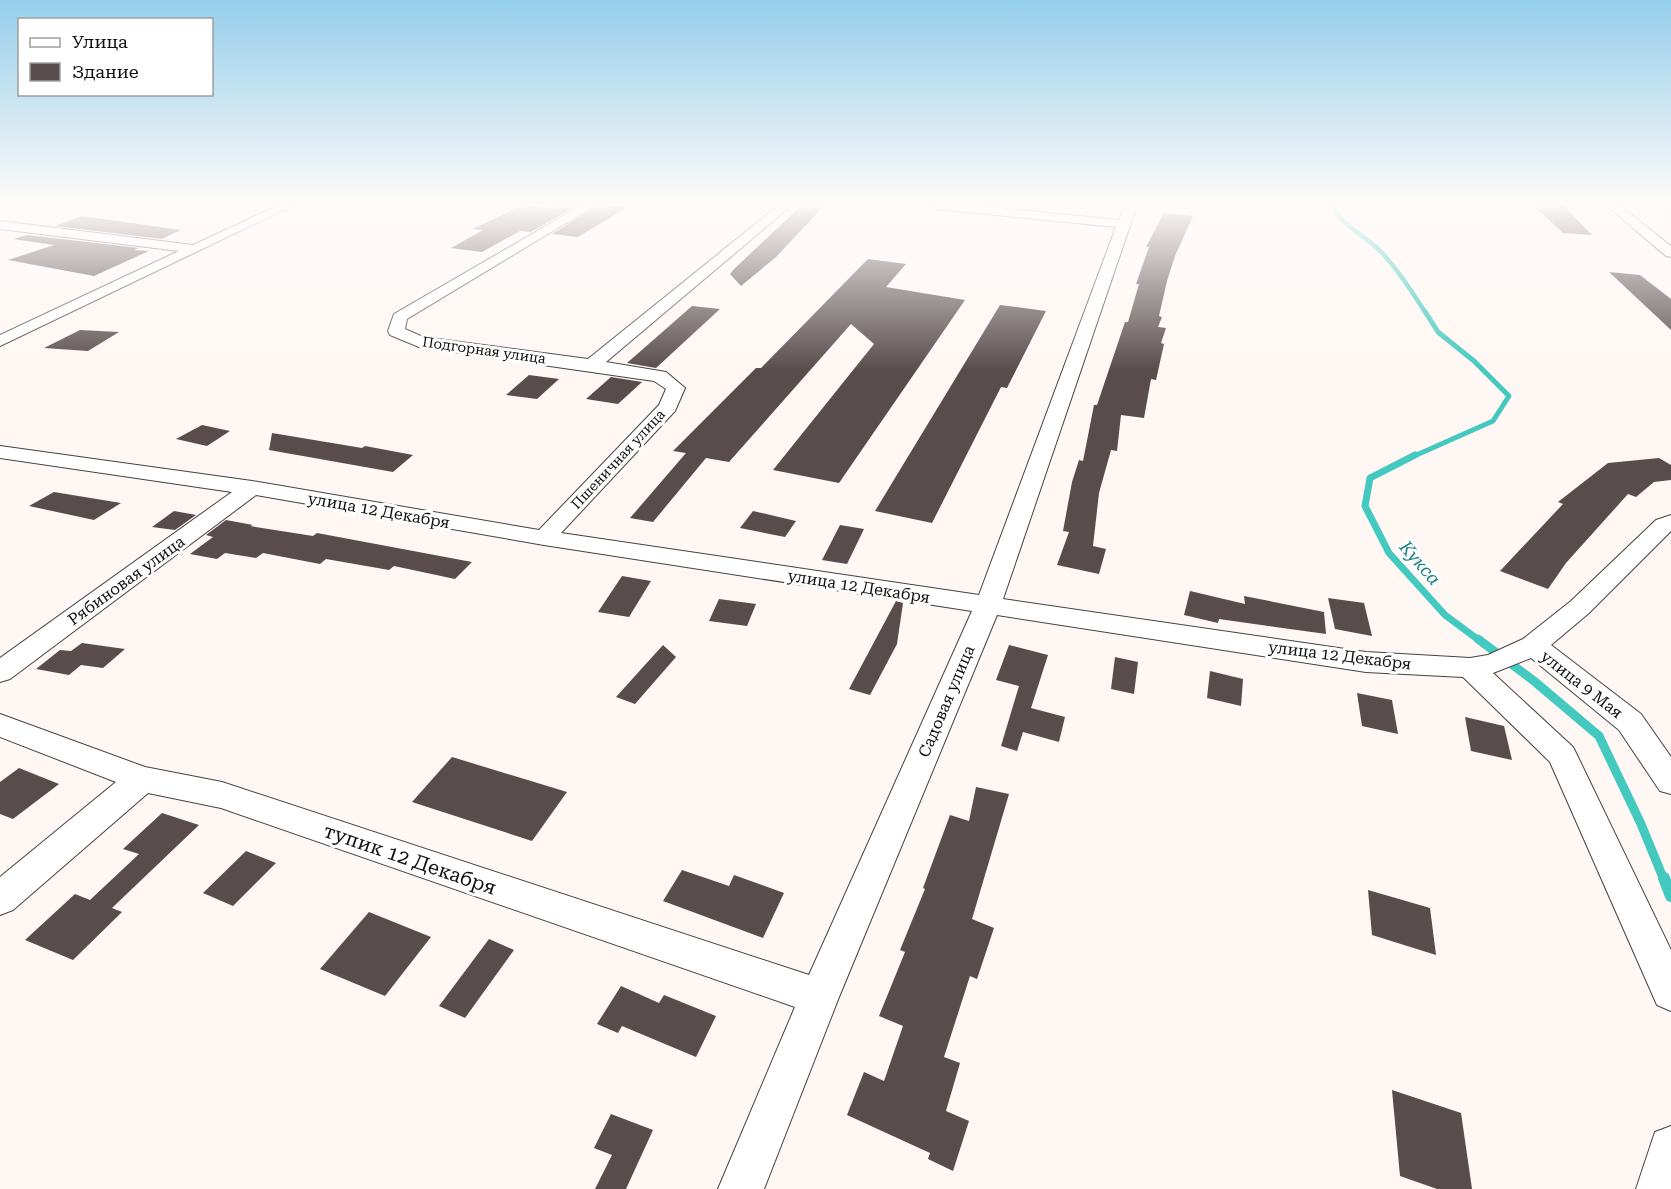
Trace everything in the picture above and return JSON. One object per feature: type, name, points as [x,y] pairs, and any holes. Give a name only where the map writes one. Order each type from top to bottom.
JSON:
[{"type":"street","points":[[0,341],[170,260]]},
{"type":"street","name":"Подгорная улица","points":[[495,260],[400,317],[396,332],[419,342],[592,365]]},
{"type":"street","points":[[592,365],[718,260]]},
{"type":"street","name":"Садовая улица","points":[[741,1189],[819,998],[988,605],[1110,260]]},
{"type":"street","name":"Пшеничная улица","points":[[544,538],[668,407],[676,388],[660,376],[592,365]]},
{"type":"street","name":"улица 12 Декабря","points":[[0,452],[252,488],[544,538],[1366,662],[1482,665],[1526,649],[1580,607],[1664,525],[1671,522]]},
{"type":"street","name":"Рябиновая улица","points":[[0,672],[252,488]]},
{"type":"street","name":"улица 9 Мая","points":[[1526,649],[1630,722],[1671,782]]},
{"type":"street","points":[[1482,665],[1562,755],[1671,993]]},
{"type":"street","name":"тупик 12 Декабря","points":[[0,725],[142,779],[222,795],[819,998]]},
{"type":"street","points":[[0,899],[142,779]]},
{"type":"street","points":[[1659,1189],[1671,1148]]},
{"type":"building","points":[[11,260],[128,260],[94,276]]},
{"type":"building","points":[[743,260],[772,260],[741,286],[730,274]]},
{"type":"building","points":[[867,260],[906,264],[886,287],[965,300],[839,483],[773,470],[874,344],[851,324],[729,462],[706,458],[653,522],[630,518],[686,453],[673,451],[756,368],[761,368]]},
{"type":"building","points":[[1144,260],[1174,260],[1159,316],[1162,317],[1158,327],[1166,328],[1161,343],[1164,344],[1156,380],[1151,379],[1144,418],[1121,415],[1117,451],[1111,450],[1099,493],[1093,546],[1106,549],[1099,574],[1057,565],[1069,532],[1063,531],[1072,482],[1079,460],[1083,461],[1094,405],[1097,405],[1125,322],[1128,322],[1139,284],[1136,284]]},
{"type":"building","points":[[1609,272],[1640,275],[1671,299],[1671,330]]},
{"type":"building","points":[[1000,305],[1046,311],[1007,388],[1001,387],[932,523],[875,511]]},
{"type":"building","points":[[692,306],[720,309],[656,368],[627,363]]},
{"type":"building","points":[[80,330],[119,332],[88,351],[44,348]]},
{"type":"building","points":[[529,375],[559,379],[537,399],[506,395]]},
{"type":"building","points":[[611,377],[642,382],[618,404],[586,399]]},
{"type":"building","points":[[202,425],[230,431],[207,446],[176,439]]},
{"type":"building","points":[[272,433],[413,455],[393,472],[269,450]]},
{"type":"building","points":[[1659,458],[1671,465],[1671,480],[1654,482],[1636,497],[1628,494],[1566,563],[1548,589],[1500,571],[1563,504],[1558,502],[1608,463]]},
{"type":"building","points":[[54,492],[121,503],[94,520],[29,506]]},
{"type":"building","points":[[174,511],[196,515],[175,530],[152,527]]},
{"type":"building","points":[[753,511],[796,521],[785,537],[740,528]]},
{"type":"building","points":[[226,520],[313,536],[317,533],[472,562],[455,579],[394,566],[389,570],[326,559],[320,564],[263,553],[256,558],[225,553],[217,559],[190,554],[213,537],[206,535]]},
{"type":"building","points":[[840,525],[864,529],[847,564],[822,560]]},
{"type":"building","points":[[622,576],[651,581],[629,617],[598,612]]},
{"type":"building","points":[[1190,591],[1245,604],[1244,596],[1324,612],[1326,634],[1219,619],[1218,623],[1184,615]]},
{"type":"building","points":[[1328,598],[1364,603],[1372,636],[1335,629]]},
{"type":"building","points":[[719,599],[756,604],[747,626],[709,621]]},
{"type":"building","points":[[896,601],[903,603],[897,644],[870,695],[849,689]]},
{"type":"building","points":[[82,643],[125,649],[103,668],[81,665],[69,675],[36,669],[60,650],[71,651]]},
{"type":"building","points":[[663,645],[676,657],[635,704],[616,697]]},
{"type":"building","points":[[1009,645],[1048,655],[1031,708],[1065,717],[1059,742],[1023,732],[1017,751],[1001,746],[1019,686],[996,680]]},
{"type":"building","points":[[1115,657],[1138,662],[1134,694],[1111,689]]},
{"type":"building","points":[[1210,671],[1243,679],[1241,706],[1207,698]]},
{"type":"building","points":[[1357,693],[1392,700],[1398,734],[1362,726]]},
{"type":"building","points":[[1465,717],[1504,726],[1512,760],[1471,751]]},
{"type":"building","points":[[452,757],[567,792],[532,841],[412,802]]},
{"type":"building","points":[[19,768],[59,784],[13,819],[0,814],[0,782]]},
{"type":"building","points":[[976,787],[1009,794],[972,919],[994,928],[977,979],[970,976],[944,1057],[960,1063],[946,1111],[969,1121],[953,1171],[928,1159],[930,1153],[847,1115],[864,1072],[884,1081],[903,1026],[879,1016],[905,952],[900,950],[925,889],[923,888],[950,815],[969,821]]},
{"type":"building","points":[[162,813],[199,825],[112,908],[122,912],[73,960],[25,940],[75,894],[90,900],[139,854],[123,849]]},
{"type":"building","points":[[246,851],[276,863],[233,906],[203,893]]},
{"type":"building","points":[[682,870],[729,886],[734,875],[784,893],[763,938],[663,901]]},
{"type":"building","points":[[1368,890],[1430,908],[1436,955],[1372,935]]},
{"type":"building","points":[[369,912],[431,937],[385,996],[320,969]]},
{"type":"building","points":[[489,939],[514,950],[465,1018],[439,1006]]},
{"type":"building","points":[[621,986],[659,1003],[664,995],[716,1016],[696,1057],[622,1026],[618,1033],[597,1024]]},
{"type":"building","points":[[1392,1090],[1461,1113],[1472,1189],[1437,1189],[1400,1176]]},
{"type":"building","points":[[611,1114],[653,1130],[626,1189],[595,1189],[612,1155],[594,1148]]},
{"type":"waterway","name":"Кукса","points":[[1389,260],[1427,315]]},
{"type":"waterway","name":"Кукса","points":[[1412,457],[1493,421],[1509,396],[1474,361],[1438,332],[1426,313]]},
{"type":"waterway","name":"Кукса","points":[[1415,455],[1370,478],[1365,506],[1389,553],[1445,615],[1480,641]]},
{"type":"waterway","name":"Кукса","points":[[1478,639],[1534,681],[1599,736],[1641,824],[1664,880]]},
{"type":"waterway","name":"Кукса","points":[[1664,878],[1671,896]]}]
